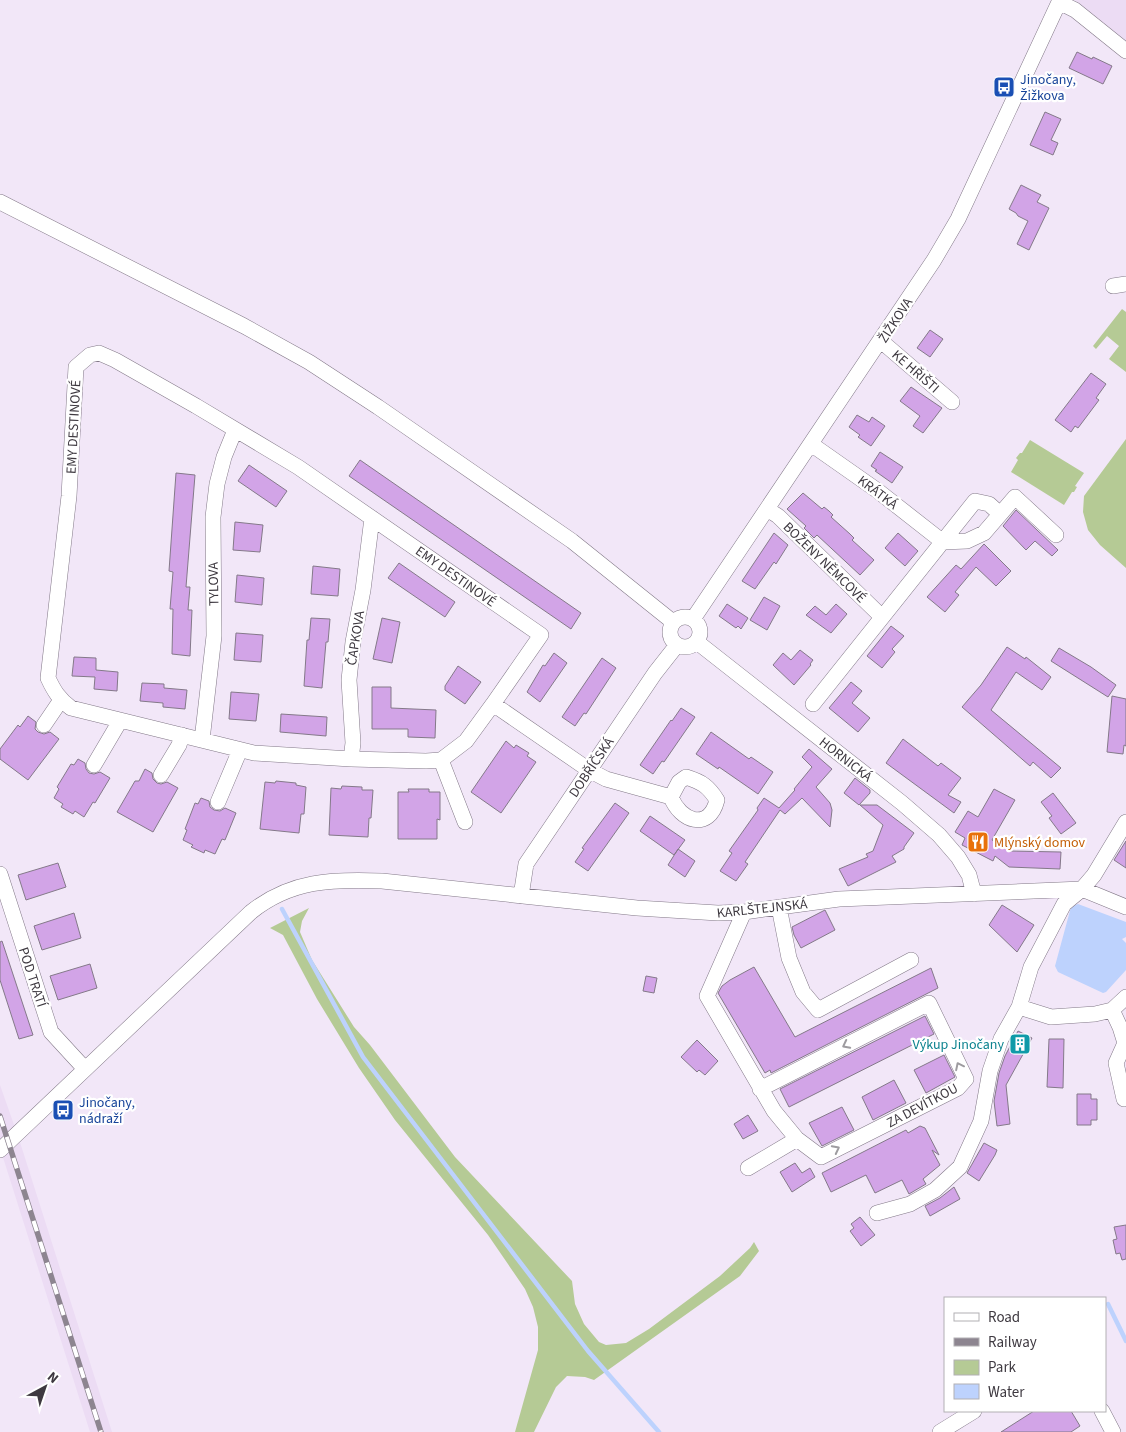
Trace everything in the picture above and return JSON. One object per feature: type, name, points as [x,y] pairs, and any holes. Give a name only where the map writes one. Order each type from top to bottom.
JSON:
[{"type":"street","points":[[1059,1],[1075,10],[1126,51]]},
{"type":"street","name":"ŽIŽKOVA","points":[[693,619],[934,260],[958,219],[1059,1]]},
{"type":"street","points":[[0,202],[244,326],[309,362],[378,407],[572,542],[673,622]]},
{"type":"street","name":"KE HŘIŠTI","points":[[881,340],[952,402]]},
{"type":"street","name":"EMY DESTINOVÉ","points":[[61,700],[55,694],[48,678],[70,496],[76,367],[90,354],[100,353],[298,467],[540,634],[466,741],[441,760]]},
{"type":"street","name":"TYLOVA","points":[[202,740],[214,636],[213,517],[219,475],[235,430]]},
{"type":"street","name":"KRÁTKÁ","points":[[811,444],[878,491],[943,542]]},
{"type":"street","points":[[943,542],[967,540],[984,533],[1015,497],[1056,534]]},
{"type":"street","points":[[813,704],[975,500],[990,504],[1000,514]]},
{"type":"street","name":"BOŽENY NĚMCOVÉ","points":[[767,509],[778,516],[881,616]]},
{"type":"street","name":"ČAPKOVA","points":[[351,759],[353,743],[350,680],[353,642],[363,590],[372,518]]},
{"type":"street","points":[[682,617],[693,619],[700,627],[697,642],[687,647],[677,645],[670,637],[670,627],[673,622],[682,617]]},
{"type":"street","name":"HORNICKÁ","points":[[697,642],[902,802],[928,825],[958,857],[969,875],[974,894]]},
{"type":"street","name":"DOBŘÍČSKÁ","points":[[521,896],[526,864],[655,673],[677,645]]},
{"type":"street","points":[[44,725],[61,700],[72,708],[254,752],[351,759],[441,760],[465,822]]},
{"type":"street","points":[[493,704],[589,770],[606,779],[671,796]]},
{"type":"street","points":[[94,766],[119,720]]},
{"type":"street","points":[[161,775],[179,745],[182,735]]},
{"type":"street","points":[[218,802],[237,757],[238,749]]},
{"type":"street","points":[[877,1213],[910,1204],[935,1190],[960,1167],[981,1121],[990,1071],[1001,1039],[1019,1007],[1030,967],[1064,904],[1082,889],[1094,875],[1126,822]]},
{"type":"street","name":"POD TRATÍ","points":[[0,874],[51,1032],[85,1068]]},
{"type":"street","name":"KARLŠTEJNSKÁ","points":[[0,1150],[251,912],[261,904],[304,884],[346,880],[382,881],[637,908],[718,913],[779,908],[839,899],[1082,889]]},
{"type":"street","points":[[1082,889],[1126,907]]},
{"type":"street","points":[[779,908],[788,958],[803,992],[818,1010],[911,960]]},
{"type":"street","name":"ZA DEVÍTKOU","points":[[744,912],[707,996],[760,1089],[774,1110],[798,1139],[821,1157],[958,1088],[966,1079],[929,1003],[760,1089]]},
{"type":"street","points":[[1019,1007],[1051,1017],[1095,1014],[1112,1010],[1126,997]]},
{"type":"street","points":[[1112,1010],[1125,1043],[1116,1064],[1124,1099]]},
{"type":"street","points":[[748,1168],[798,1139]]},
{"type":"street","points":[[940,1432],[972,1412]]},
{"type":"street","points":[[1103,1412],[1113,1432]]},
{"type":"shaded area","points":[[1075,0],[1126,0],[1126,41]]},
{"type":"shaded area","points":[[0,1085],[112,1432],[90,1432],[0,1148]]},
{"type":"green space","points":[[1122,309],[1126,312],[1126,372],[1109,359],[1119,346],[1107,336],[1096,349],[1093,346]]},
{"type":"green space","points":[[1126,439],[1126,568],[1100,545],[1088,530],[1083,512],[1084,496]]},
{"type":"green space","points":[[1030,440],[1084,473],[1075,486],[1077,487],[1074,492],[1072,492],[1064,505],[1011,472],[1018,460],[1016,458],[1022,453]]},
{"type":"green space","points":[[309,908],[302,921],[300,932],[312,960],[354,1027],[370,1045],[455,1157],[572,1281],[575,1304],[584,1324],[599,1342],[606,1345],[626,1343],[649,1329],[720,1276],[754,1242],[759,1251],[740,1276],[594,1380],[585,1377],[567,1376],[556,1387],[534,1432],[515,1432],[538,1350],[538,1327],[533,1307],[525,1289],[488,1235],[395,1120],[359,1068],[317,999],[283,935],[270,928]]},
{"type":"water","points":[[1078,904],[1126,922],[1126,937],[1122,939],[1126,943],[1126,970],[1103,993],[1058,972],[1055,966],[1071,907]]},
{"type":"building","points":[[1077,52],[1112,66],[1103,84],[1069,68]]},
{"type":"building","points":[[1045,112],[1061,119],[1051,140],[1058,143],[1053,155],[1030,145]]},
{"type":"building","points":[[1021,185],[1041,195],[1037,202],[1049,208],[1029,250],[1017,244],[1028,221],[1009,209]]},
{"type":"building","points":[[930,330],[943,339],[930,357],[917,348]]},
{"type":"building","points":[[1091,373],[1106,384],[1096,398],[1099,400],[1078,428],[1075,426],[1071,432],[1055,420]]},
{"type":"building","points":[[911,387],[942,408],[923,433],[913,426],[920,416],[900,401]]},
{"type":"building","points":[[857,415],[869,422],[872,417],[885,426],[871,446],[858,437],[860,435],[849,427]]},
{"type":"building","points":[[880,452],[903,467],[892,483],[871,466]]},
{"type":"building","points":[[360,460],[581,613],[571,629],[349,476]]},
{"type":"building","points":[[249,465],[287,491],[276,507],[238,481]]},
{"type":"building","points":[[176,473],[195,475],[186,587],[190,587],[188,610],[192,610],[190,656],[172,654],[173,609],[170,609],[173,572],[169,571]]},
{"type":"building","points":[[803,493],[822,509],[824,507],[829,511],[833,515],[831,517],[854,538],[852,540],[874,560],[860,575],[817,535],[814,538],[804,528],[806,526],[787,509]]},
{"type":"building","points":[[1016,510],[1058,550],[1052,556],[1035,541],[1026,550],[1003,526]]},
{"type":"building","points":[[235,522],[263,525],[260,552],[233,550]]},
{"type":"building","points":[[774,533],[788,545],[776,564],[774,562],[755,589],[742,581]]},
{"type":"building","points":[[898,533],[918,551],[905,566],[885,548]]},
{"type":"building","points":[[984,544],[1011,571],[996,586],[976,567],[955,592],[959,595],[945,612],[927,597],[956,565],[961,569]]},
{"type":"building","points":[[399,563],[455,602],[445,617],[388,578]]},
{"type":"building","points":[[313,566],[340,569],[338,596],[311,594]]},
{"type":"building","points":[[237,575],[264,578],[262,605],[235,602]]},
{"type":"building","points":[[764,597],[780,606],[767,630],[750,620]]},
{"type":"building","points":[[727,604],[748,618],[741,629],[738,626],[736,628],[719,616]]},
{"type":"building","points":[[836,604],[847,614],[831,633],[806,615],[815,606],[826,615]]},
{"type":"building","points":[[311,618],[330,619],[322,688],[304,686],[307,640],[309,640]]},
{"type":"building","points":[[382,618],[400,622],[392,663],[373,659]]},
{"type":"building","points":[[891,626],[904,636],[892,649],[895,652],[882,668],[867,656]]},
{"type":"building","points":[[236,633],[263,635],[261,662],[234,660]]},
{"type":"building","points":[[1007,647],[1025,659],[1026,657],[1051,677],[1042,690],[1016,672],[991,710],[1061,768],[1051,778],[1033,762],[1030,766],[962,707],[981,685]]},
{"type":"building","points":[[1059,648],[1116,685],[1108,697],[1051,661]]},
{"type":"building","points":[[800,650],[813,660],[794,685],[773,665],[783,653],[791,660]]},
{"type":"building","points":[[554,653],[567,663],[540,702],[527,692],[543,665],[545,666]]},
{"type":"building","points":[[74,657],[96,658],[96,670],[118,672],[117,691],[94,689],[95,677],[72,676]]},
{"type":"building","points":[[602,658],[616,668],[586,714],[584,713],[575,726],[562,717]]},
{"type":"building","points":[[458,666],[481,682],[465,704],[445,690],[445,686]]},
{"type":"building","points":[[851,682],[862,691],[852,703],[870,718],[858,732],[829,708]]},
{"type":"building","points":[[142,683],[164,684],[164,688],[187,690],[185,709],[163,707],[163,703],[140,701]]},
{"type":"building","points":[[372,687],[391,687],[391,708],[436,710],[435,738],[408,737],[408,729],[372,729]]},
{"type":"building","points":[[231,692],[259,694],[256,721],[229,719]]},
{"type":"building","points":[[1112,696],[1126,699],[1126,746],[1124,745],[1123,754],[1107,752]]},
{"type":"building","points":[[681,708],[695,717],[664,762],[662,761],[653,774],[640,765]]},
{"type":"building","points":[[281,714],[327,717],[326,736],[280,732]]},
{"type":"building","points":[[28,716],[36,722],[35,729],[38,732],[44,734],[50,732],[59,739],[28,780],[0,759],[0,749],[18,725],[20,727]]},
{"type":"building","points":[[711,732],[749,759],[751,757],[773,772],[758,794],[719,767],[718,769],[696,754]]},
{"type":"building","points":[[903,739],[938,766],[941,763],[961,778],[948,795],[961,802],[954,813],[886,763]]},
{"type":"building","points":[[506,741],[514,748],[516,745],[529,753],[527,756],[536,762],[501,813],[471,792]]},
{"type":"building","points":[[809,749],[832,769],[816,787],[830,803],[832,810],[830,827],[802,798],[785,814],[780,810],[745,862],[748,864],[736,881],[720,871],[732,853],[729,851],[758,810],[757,808],[764,798],[779,808],[812,767],[802,757]]},
{"type":"building","points":[[78,759],[85,763],[89,773],[100,772],[110,778],[84,817],[75,811],[73,814],[61,807],[63,804],[54,798],[59,789],[57,787],[71,764],[74,765]]},
{"type":"building","points":[[145,769],[152,773],[153,779],[157,783],[167,782],[178,788],[153,832],[117,812],[135,781],[139,781]]},
{"type":"building","points":[[855,778],[870,790],[870,793],[859,805],[844,793]]},
{"type":"building","points":[[276,781],[296,783],[296,785],[306,787],[304,814],[301,814],[299,833],[260,829],[265,782],[275,783]]},
{"type":"building","points":[[342,786],[362,787],[362,790],[373,790],[368,837],[329,835],[331,788],[341,789]]},
{"type":"building","points":[[408,789],[429,789],[429,792],[440,792],[440,820],[437,819],[437,839],[398,839],[398,792],[409,792]]},
{"type":"building","points":[[994,789],[1015,800],[992,840],[1010,851],[1061,852],[1060,869],[1009,867],[995,856],[993,861],[962,845],[965,838],[955,832],[968,811],[978,817]]},
{"type":"building","points":[[1053,793],[1076,823],[1061,834],[1049,818],[1052,816],[1041,802]]},
{"type":"building","points":[[201,798],[209,801],[210,807],[214,810],[220,811],[225,808],[236,813],[225,840],[222,839],[215,854],[205,850],[204,853],[191,847],[193,845],[183,840],[195,803],[198,804]]},
{"type":"building","points":[[615,803],[629,813],[588,871],[575,862],[584,849],[582,848]]},
{"type":"building","points":[[860,805],[877,805],[914,833],[904,849],[892,856],[896,862],[848,886],[839,869],[868,857],[866,854],[873,851],[883,825]]},
{"type":"building","points":[[650,816],[685,840],[674,855],[640,831]]},
{"type":"building","points":[[1126,841],[1126,868],[1114,860]]},
{"type":"building","points":[[678,849],[695,861],[685,877],[668,865]]},
{"type":"building","points":[[58,863],[66,887],[26,900],[18,875]]},
{"type":"building","points":[[1002,905],[1034,925],[1017,952],[989,925]]},
{"type":"building","points":[[825,910],[835,930],[801,948],[792,927]]},
{"type":"building","points":[[74,913],[81,938],[42,950],[34,926]]},
{"type":"building","points":[[2,941],[33,1035],[19,1039],[0,980],[0,942]]},
{"type":"building","points":[[90,964],[97,988],[58,1000],[50,976]]},
{"type":"building","points":[[754,967],[795,1037],[931,968],[938,988],[771,1073],[770,1070],[765,1073],[718,993],[722,986],[730,980]]},
{"type":"building","points":[[646,976],[657,978],[654,993],[643,991]]},
{"type":"building","points":[[925,1016],[934,1034],[789,1107],[780,1089]]},
{"type":"building","points":[[1018,1031],[1032,1038],[1006,1085],[1010,1124],[997,1126],[994,1101],[999,1073],[1005,1056]]},
{"type":"building","points":[[1049,1039],[1064,1039],[1063,1088],[1047,1087]]},
{"type":"building","points":[[697,1040],[718,1061],[705,1075],[699,1070],[697,1072],[681,1057]]},
{"type":"building","points":[[944,1055],[955,1077],[926,1093],[914,1070]]},
{"type":"building","points":[[894,1080],[906,1103],[873,1120],[862,1097]]},
{"type":"building","points":[[1077,1094],[1091,1094],[1091,1099],[1097,1099],[1097,1120],[1091,1120],[1091,1125],[1077,1125]]},
{"type":"building","points":[[842,1107],[854,1130],[822,1146],[809,1123]]},
{"type":"building","points":[[748,1115],[758,1131],[743,1139],[734,1124]]},
{"type":"building","points":[[920,1126],[925,1128],[939,1155],[932,1150],[940,1165],[923,1179],[926,1184],[909,1194],[902,1180],[875,1193],[866,1175],[831,1192],[822,1173],[906,1130],[908,1133]]},
{"type":"building","points":[[984,1143],[997,1150],[979,1181],[967,1173]]},
{"type":"building","points":[[795,1163],[802,1173],[810,1168],[815,1177],[792,1192],[780,1172]]},
{"type":"building","points":[[954,1187],[960,1199],[930,1216],[925,1206],[940,1198]]},
{"type":"building","points":[[860,1217],[875,1235],[861,1246],[850,1231],[854,1228],[851,1224]]},
{"type":"building","points":[[1126,1225],[1126,1259],[1122,1260],[1120,1253],[1116,1254],[1113,1240],[1117,1239],[1114,1227]]},
{"type":"building","points":[[1032,1412],[1072,1412],[1080,1426],[1071,1432],[1001,1432]]},
{"type":"waterway","points":[[282,909],[363,1057],[588,1351],[659,1432]]},
{"type":"waterway","points":[[1108,1304],[1126,1341]]},
{"type":"railway","points":[[0,1116],[101,1432]]},
{"type":"place","name":"Jinočany, Žižkova","points":[[1004,87]]},
{"type":"place","name":"Mlýnský domov","points":[[978,842]]},
{"type":"place","name":"Výkup Jinočany","points":[[1020,1044]]},
{"type":"place","name":"Jinočany, nádraží","points":[[63,1110]]}]
